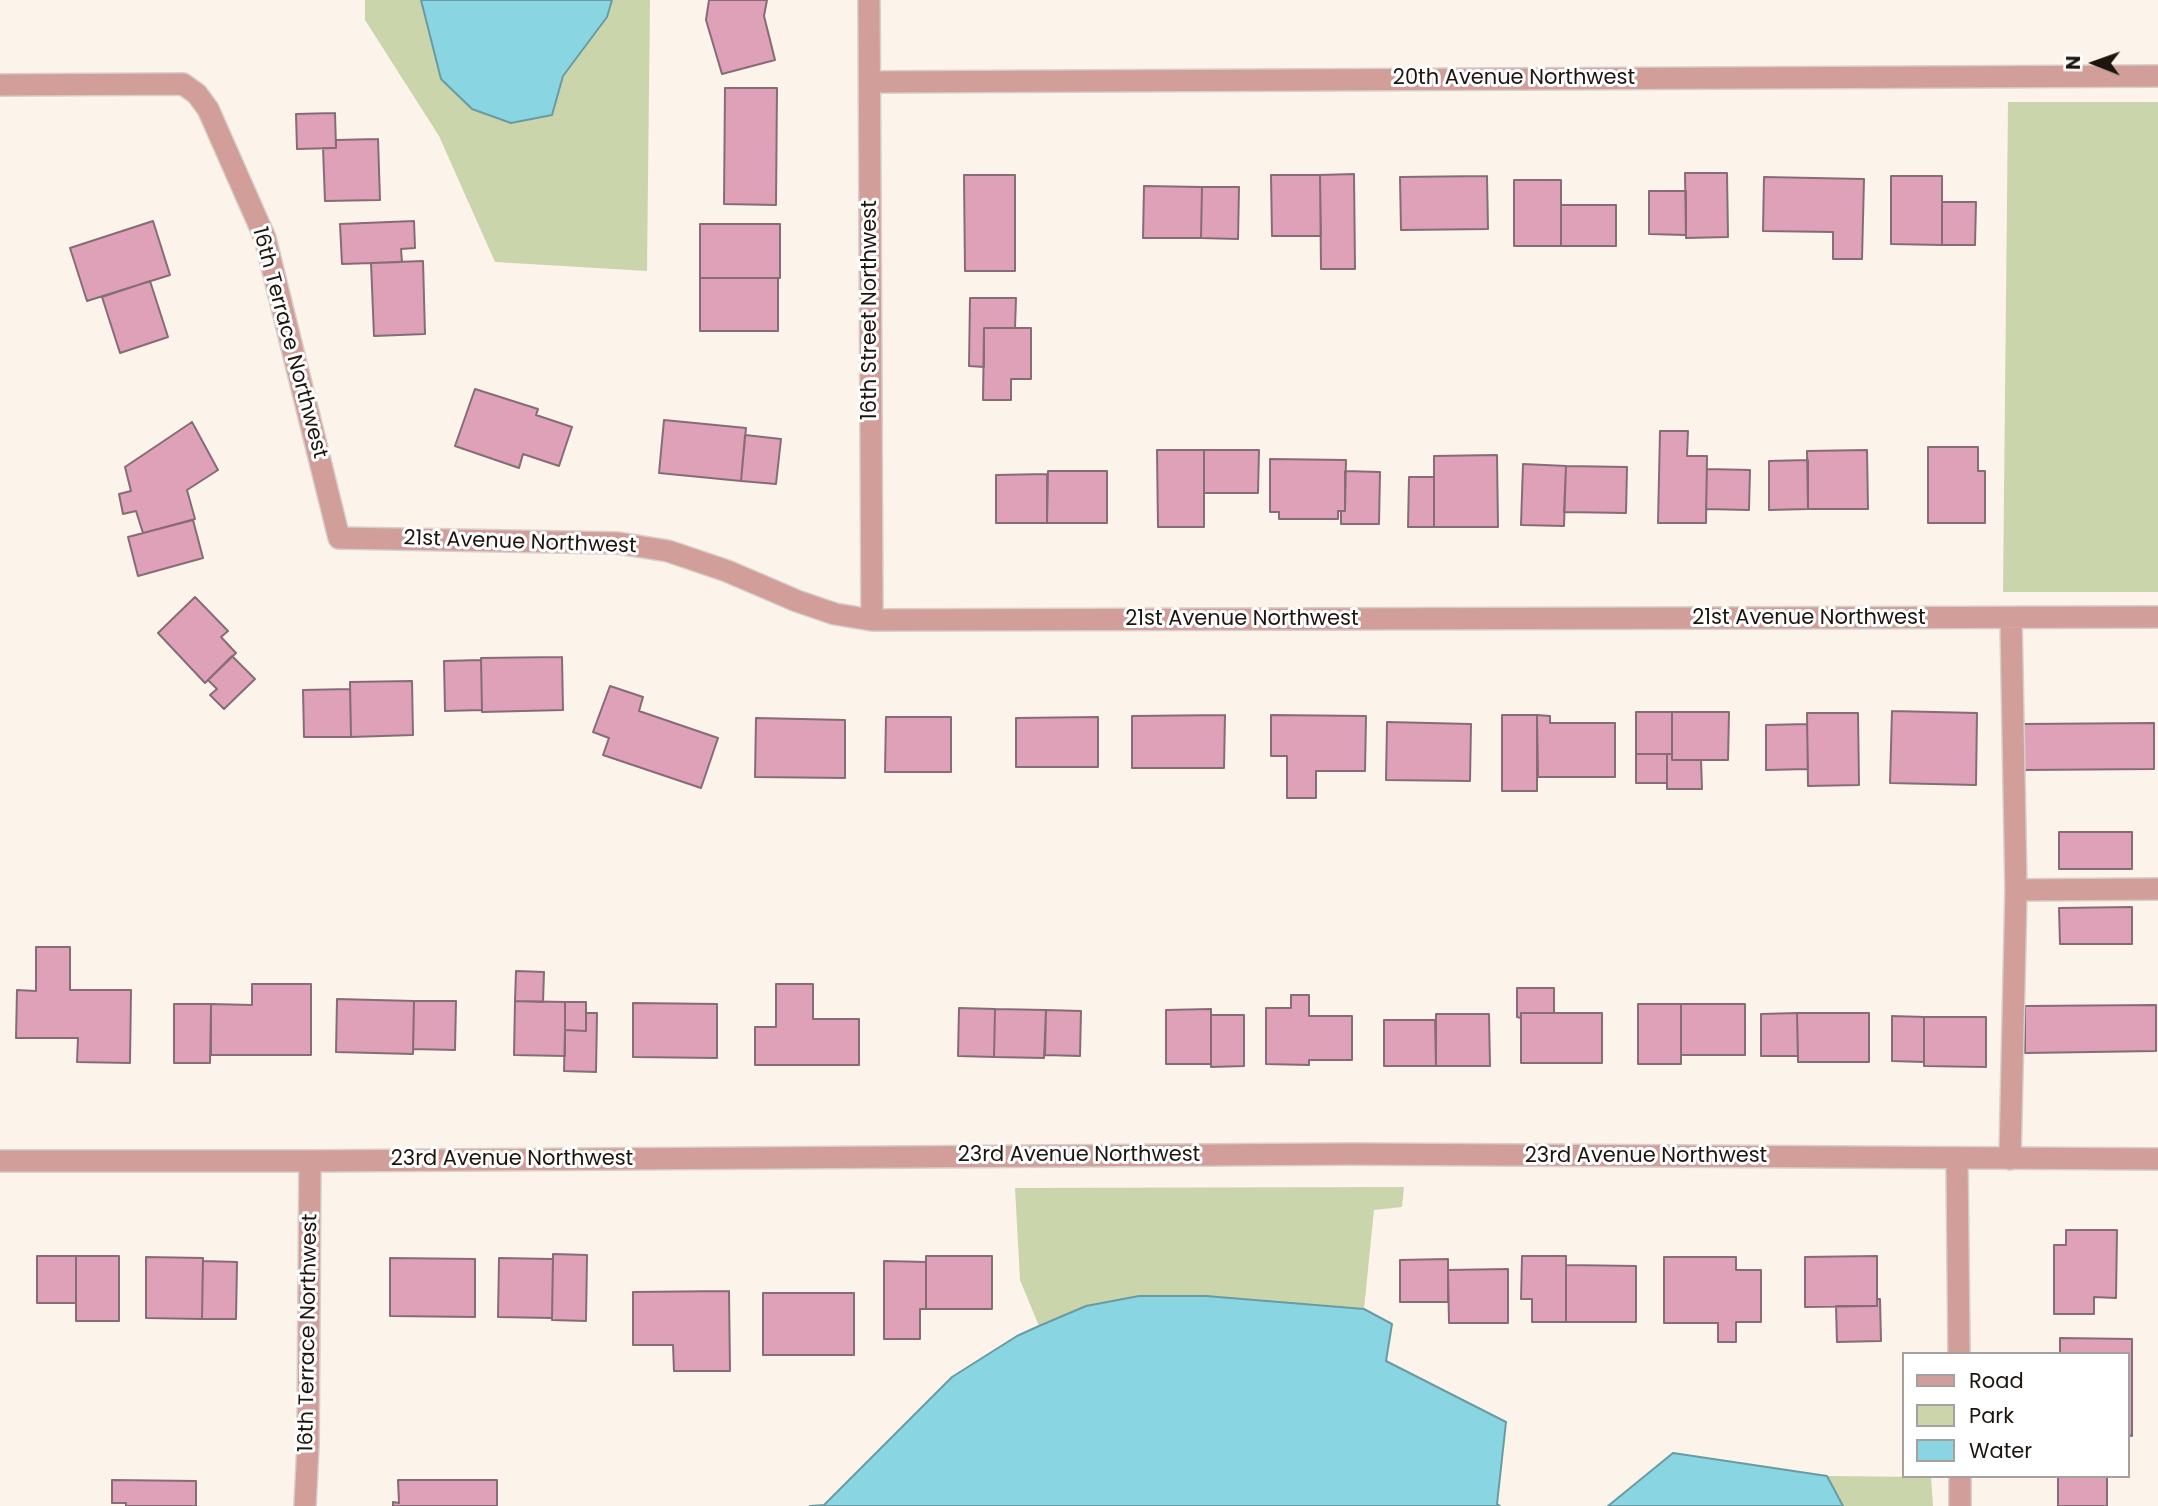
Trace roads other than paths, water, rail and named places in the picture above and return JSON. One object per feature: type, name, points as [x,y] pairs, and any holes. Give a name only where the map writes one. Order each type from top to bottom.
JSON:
[{"type":"street","name":"16th Street Northwest","points":[[869,0],[872,621]]},
{"type":"street","name":"20th Avenue Northwest","points":[[870,82],[2158,76]]},
{"type":"street","name":"16th Terrace Northwest","points":[[0,85],[183,84],[197,94],[208,109],[265,238],[339,538]]},
{"type":"street","name":"21st Avenue Northwest","points":[[339,538],[618,543],[668,551],[727,571],[797,601],[835,614],[872,621],[2158,617]]},
{"type":"street","points":[[2010,1159],[2016,890],[2011,618]]},
{"type":"street","points":[[2016,890],[2158,890]]},
{"type":"street","name":"23rd Avenue Northwest","points":[[0,1161],[1351,1154],[2158,1159]]},
{"type":"street","points":[[1956,1159],[1959,1352]]},
{"type":"street","name":"16th Terrace Northwest","points":[[305,1506],[308,1446],[310,1161]]},
{"type":"street","points":[[1960,1478],[1960,1506]]},
{"type":"water","points":[[421,0],[612,0],[607,17],[563,76],[552,115],[511,123],[472,109],[441,79]]},
{"type":"water","points":[[1139,1296],[1206,1296],[1364,1309],[1392,1324],[1386,1361],[1506,1422],[1497,1504],[1500,1506],[810,1506],[824,1505],[952,1377],[1017,1336],[1039,1326],[1086,1306]]},
{"type":"water","points":[[1673,1453],[1827,1476],[1843,1506],[1608,1506]]}]
